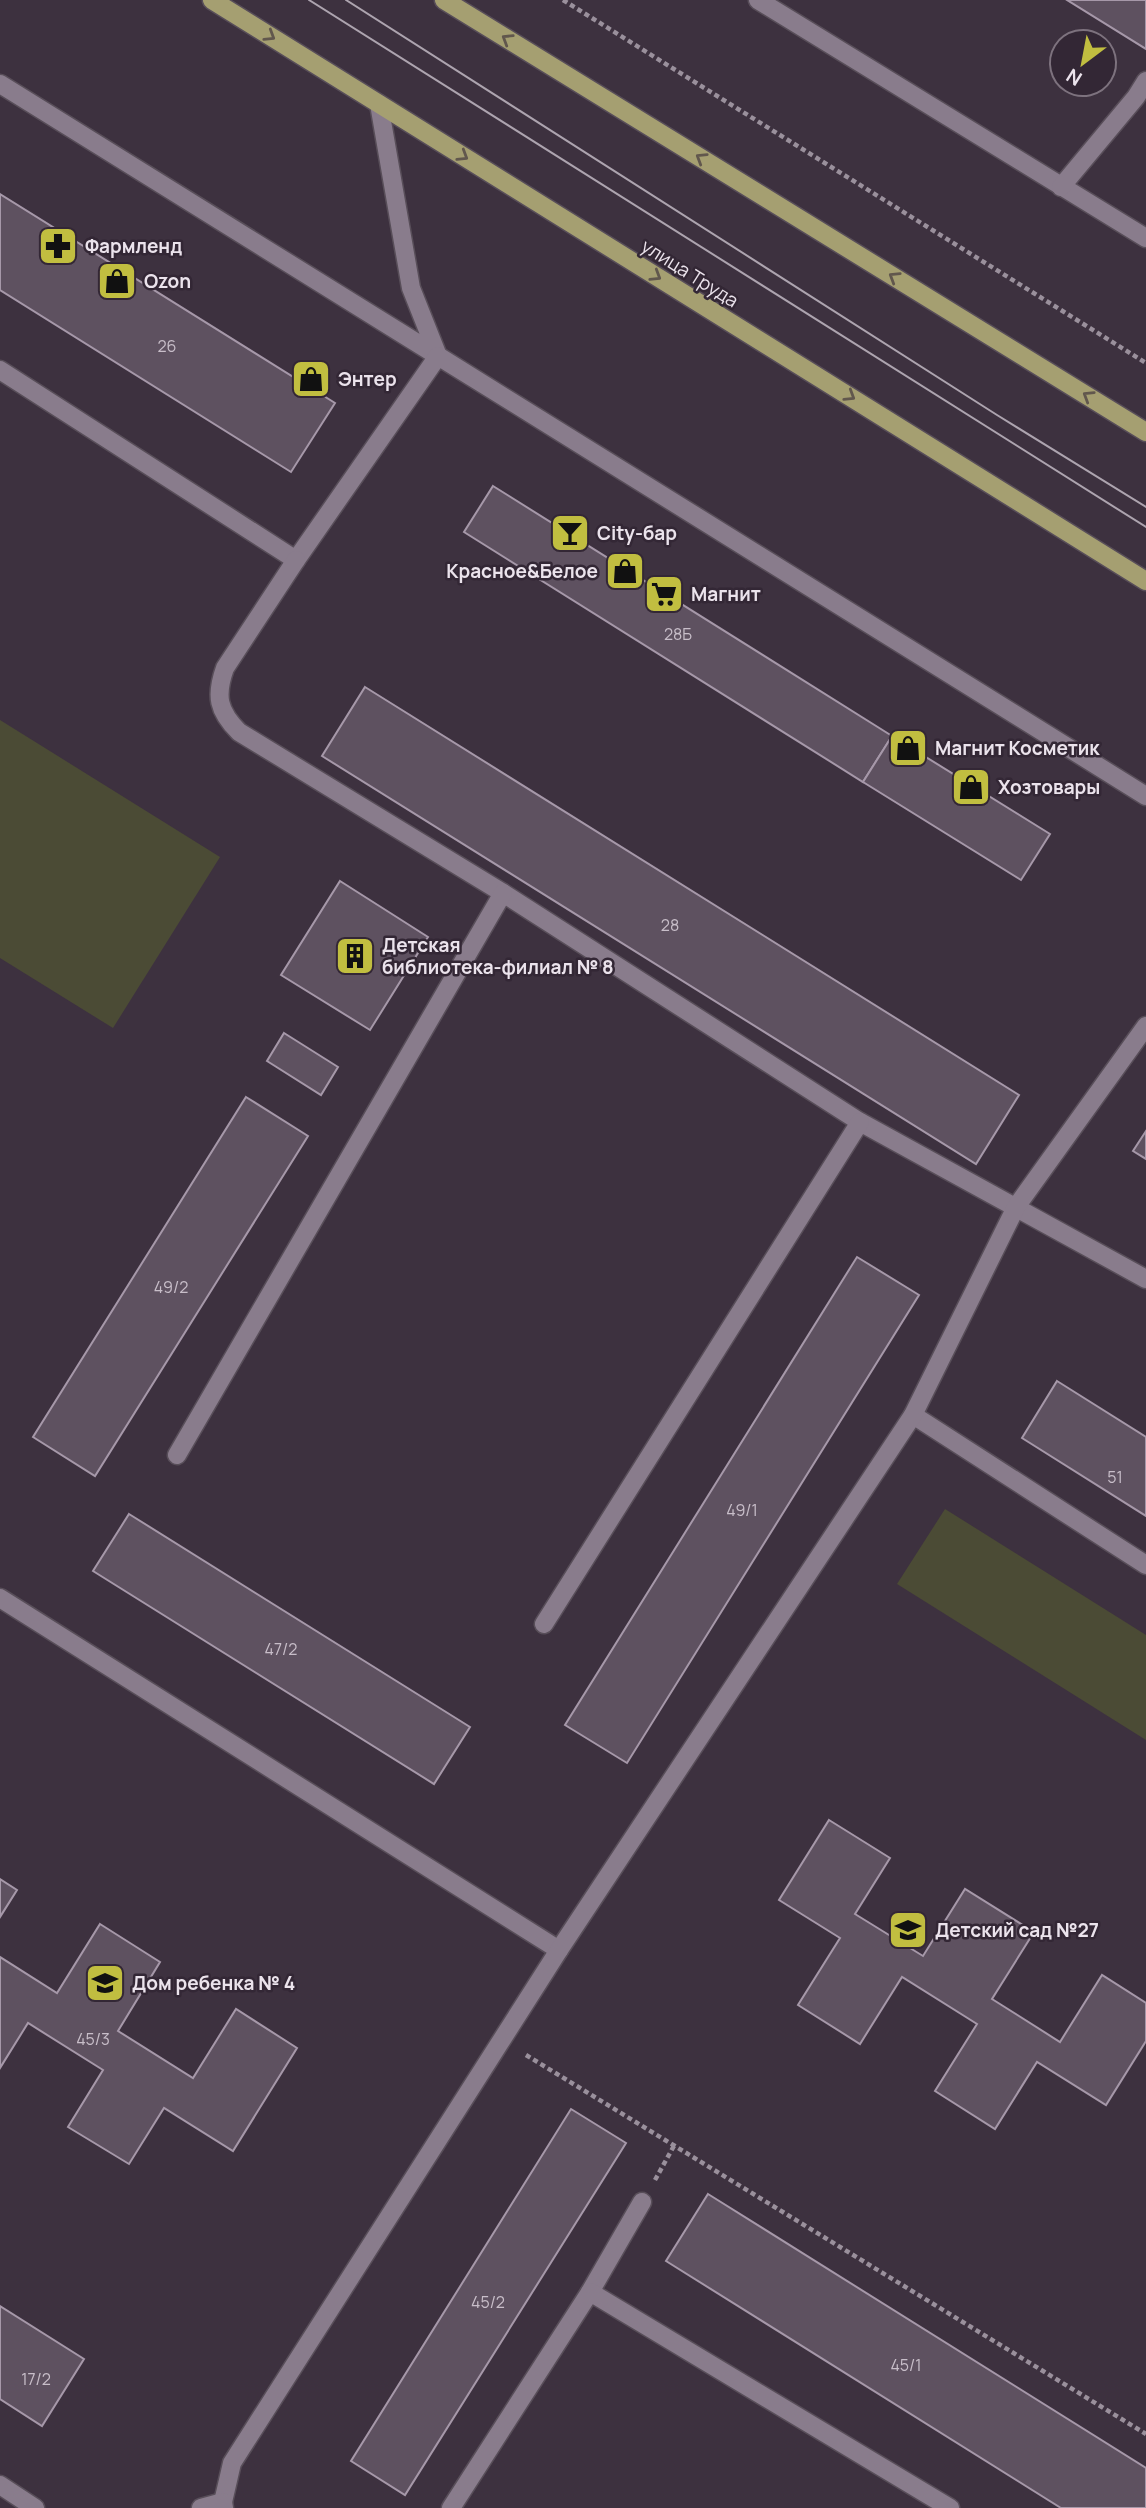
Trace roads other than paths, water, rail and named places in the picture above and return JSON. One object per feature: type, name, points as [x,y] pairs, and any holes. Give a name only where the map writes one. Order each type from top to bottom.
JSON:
[{"type":"main road","name":"улица Труда","points":[[212,0],[1146,581]]},
{"type":"main road","points":[[444,0],[1146,432]]},
{"type":"lane","points":[[758,0],[1146,238]]},
{"type":"lane","points":[[1061,187],[1141,100],[1146,81]]},
{"type":"lane","points":[[0,85],[1146,796]]},
{"type":"lane","points":[[379,104],[411,288],[438,356]]},
{"type":"lane","points":[[438,356],[296,560],[226,668],[219,685],[220,702],[226,719],[239,732],[503,893],[860,1122],[1146,1279]]},
{"type":"lane","points":[[0,370],[296,560]]},
{"type":"lane","points":[[177,1455],[503,893]]},
{"type":"lane","points":[[201,2508],[224,2505],[232,2463],[559,1950],[913,1415],[1016,1208],[1146,1026]]},
{"type":"lane","points":[[544,1624],[860,1122]]},
{"type":"lane","points":[[913,1415],[1146,1565]]},
{"type":"lane","points":[[0,1598],[559,1950]]},
{"type":"lane","points":[[451,2508],[590,2292],[642,2202]]},
{"type":"lane","points":[[590,2292],[950,2508]]},
{"type":"lane","points":[[0,2485],[36,2508]]},
{"type":"tram line","points":[[309,0],[1146,527]]},
{"type":"tram line","points":[[346,0],[1146,507]]},
{"type":"place","name":"Фармленд","points":[[58,246]]},
{"type":"place","name":"Ozon","points":[[117,281]]},
{"type":"place","name":"Энтер","points":[[311,379]]},
{"type":"place","name":"City-бар","points":[[570,533]]},
{"type":"place","name":"Красное&Белое","points":[[625,571]]},
{"type":"place","name":"Магнит","points":[[664,594]]},
{"type":"place","name":"Магнит Косметик","points":[[908,748]]},
{"type":"place","name":"Хозтовары","points":[[971,787]]},
{"type":"place","name":"Детская библиотека-филиал № 8","points":[[355,956]]},
{"type":"place","name":"Детский сад №27","points":[[908,1930]]},
{"type":"place","name":"Дом ребенка № 4","points":[[105,1983]]}]
